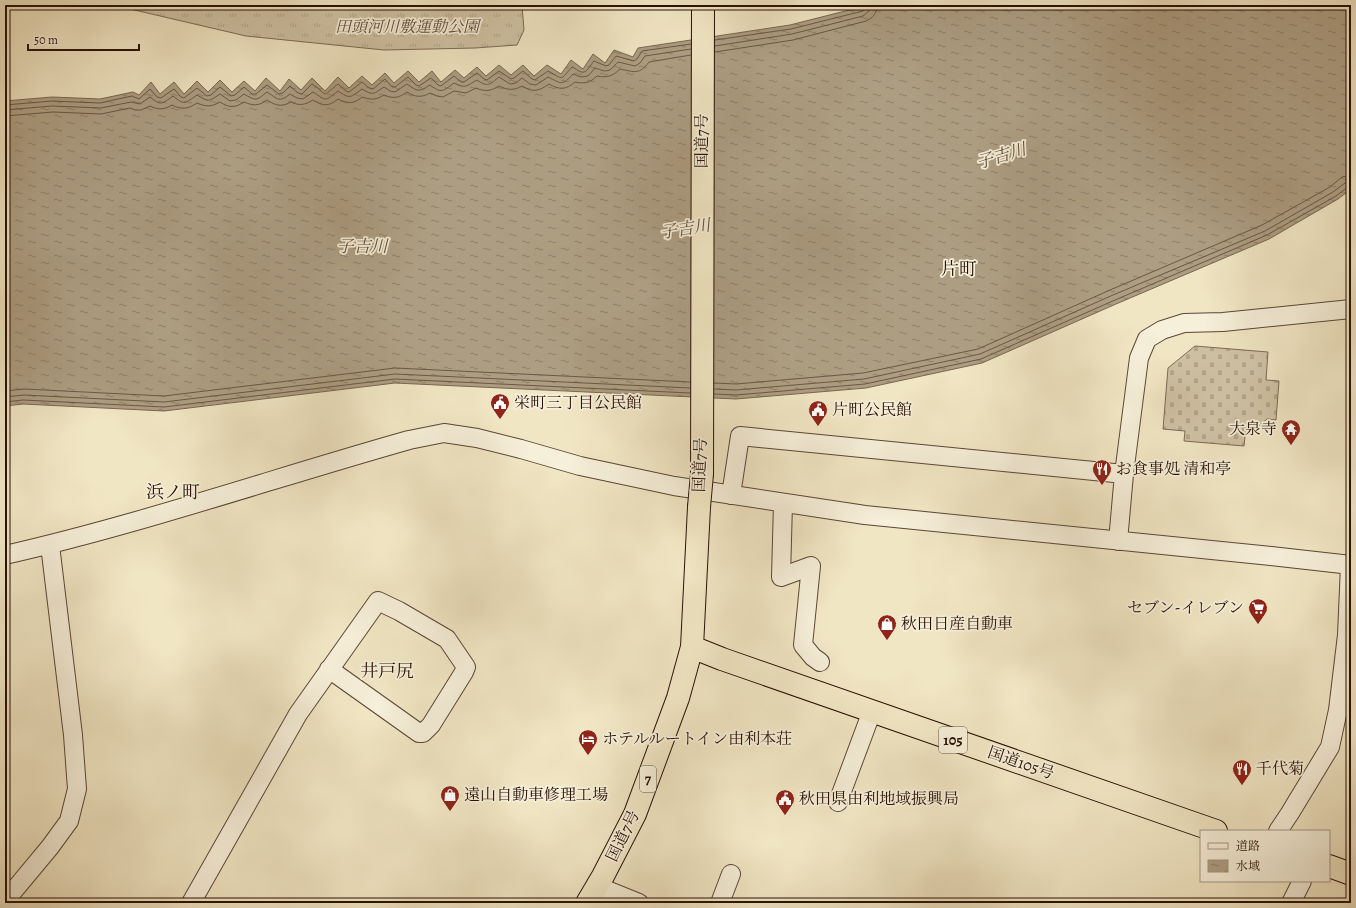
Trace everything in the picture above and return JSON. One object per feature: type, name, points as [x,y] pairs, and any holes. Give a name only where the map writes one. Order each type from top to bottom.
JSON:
[{"type":"highway","name":"国道7号","points":[[592,895],[635,814],[678,698],[692,647],[698,507],[702,474],[703,5]]},
{"type":"highway","name":"国道105号","points":[[692,647],[872,712],[1213,830]]},
{"type":"highway","points":[[1330,866],[1351,874]]},
{"type":"street","points":[[1118,541],[1124,474],[1139,358],[1147,339],[1162,330],[1184,323],[1222,322],[1351,309]]},
{"type":"street","points":[[5,555],[50,545],[239,491],[409,440],[444,433],[477,438],[580,466],[674,486],[865,515],[1351,565],[1346,675],[1330,747],[1279,830]]},
{"type":"street","points":[[731,495],[740,436],[1124,474]]},
{"type":"street","points":[[783,503],[781,577],[811,566],[803,645],[813,657],[820,662]]},
{"type":"street","points":[[5,901],[50,848],[69,821],[78,789],[50,545]]},
{"type":"street","points":[[191,903],[298,714],[329,669],[378,602],[399,611],[447,639],[466,667],[431,725],[423,733],[419,733],[329,669]]},
{"type":"street","points":[[838,802],[872,712]]},
{"type":"street","points":[[720,903],[731,874]]},
{"type":"street","points":[[1291,903],[1302,882]]},
{"type":"street","points":[[592,895],[639,903]]},
{"type":"green space","name":"田頭河川敷運動公園","points":[[113,5],[522,5],[524,30],[517,45],[475,48],[384,50],[246,36]]},
{"type":"green space","points":[[1195,346],[1268,352],[1266,380],[1279,381],[1276,420],[1267,419],[1257,428],[1246,427],[1244,446],[1184,441],[1185,431],[1163,429],[1168,368]]},
{"type":"water","name":"子吉川","points":[[869,5],[1351,5],[1351,189],[1338,199],[1269,239],[982,363],[866,388],[736,399],[395,383],[164,411],[23,404],[5,406],[5,101],[52,97],[100,99],[133,92],[139,95],[151,82],[160,94],[174,82],[184,94],[197,81],[208,92],[220,80],[232,92],[244,81],[255,91],[266,78],[280,91],[289,79],[301,90],[312,78],[325,91],[338,77],[349,88],[362,76],[372,85],[385,73],[394,83],[408,71],[419,82],[432,71],[441,82],[455,70],[464,78],[477,67],[486,76],[499,65],[511,75],[523,65],[534,76],[547,65],[561,74],[571,60],[583,69],[593,54],[605,63],[614,50],[633,57],[638,48],[790,25]]},
{"type":"place","name":"栄町三丁目公民館","points":[[500,420]]},
{"type":"place","name":"片町公民館","points":[[818,427]]},
{"type":"place","name":"大泉寺","points":[[1291,446]]},
{"type":"place","name":"お食事処 清和亭","points":[[1102,486]]},
{"type":"place","name":"セブン-イレブン","points":[[1258,625]]},
{"type":"place","name":"秋田日産自動車","points":[[887,641]]},
{"type":"place","name":"ホテルルートイン由利本荘","points":[[588,756]]},
{"type":"place","name":"千代菊","points":[[1242,786]]},
{"type":"place","name":"遠山自動車修理工場","points":[[450,812]]},
{"type":"place","name":"秋田県由利地域振興局","points":[[785,816]]},
{"type":"district","name":"片町","points":[[959,269]]},
{"type":"district","name":"浜ノ町","points":[[173,492]]},
{"type":"district","name":"井戸尻","points":[[387,671]]}]
